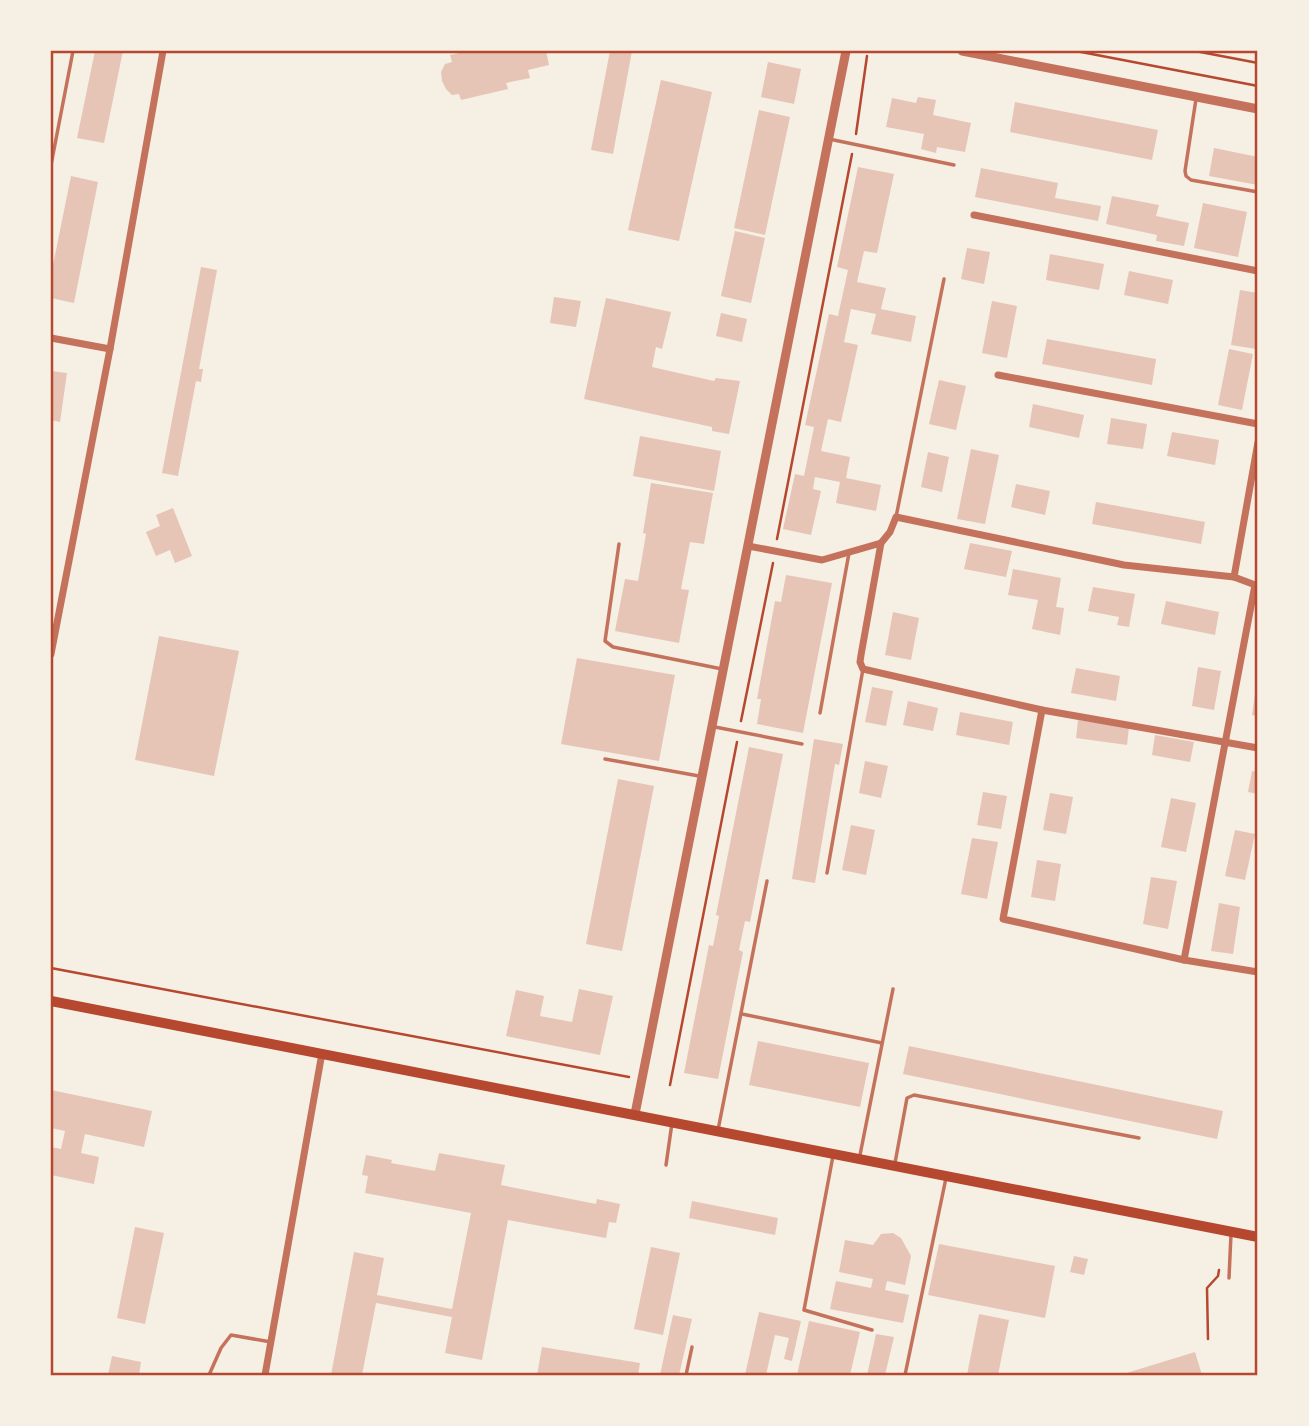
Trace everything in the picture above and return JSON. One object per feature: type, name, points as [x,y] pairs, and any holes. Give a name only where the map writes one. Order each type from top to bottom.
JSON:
[{"type":"main road","points":[[51,1001],[1258,1237]]},
{"type":"street","points":[[51,654],[110,349],[163,51]]},
{"type":"street","points":[[635,1114],[846,51]]},
{"type":"street","points":[[962,51],[1258,109]]},
{"type":"street","points":[[974,215],[1258,271]]},
{"type":"street","points":[[51,338],[110,349]]},
{"type":"street","points":[[998,375],[1258,424]]},
{"type":"street","points":[[1234,576],[1258,442]]},
{"type":"street","points":[[1184,960],[1226,741],[1256,586],[1234,576],[1124,565],[896,517],[890,532],[881,543],[860,662],[863,669],[1042,710],[1226,741],[1258,748]]},
{"type":"street","points":[[748,546],[822,560],[881,543]]},
{"type":"street","points":[[1042,710],[1003,919],[1184,960],[1258,972]]},
{"type":"street","points":[[265,1375],[322,1053]]},
{"type":"lane","points":[[51,165],[53,141],[73,51]]},
{"type":"lane","points":[[1196,96],[1186,176],[1191,180],[1258,192]]},
{"type":"lane","points":[[828,139],[954,165]]},
{"type":"lane","points":[[896,517],[944,279]]},
{"type":"lane","points":[[619,544],[605,641],[612,648],[724,670]]},
{"type":"lane","points":[[820,713],[849,553]]},
{"type":"lane","points":[[827,873],[863,669]]},
{"type":"lane","points":[[712,727],[802,744]]},
{"type":"lane","points":[[605,759],[701,777]]},
{"type":"lane","points":[[718,1130],[767,881]]},
{"type":"lane","points":[[859,1158],[893,989]]},
{"type":"lane","points":[[742,1014],[882,1043]]},
{"type":"lane","points":[[895,1165],[907,1098],[914,1095],[1139,1138]]},
{"type":"lane","points":[[666,1165],[673,1121]]},
{"type":"lane","points":[[834,1154],[804,1310],[872,1330]]},
{"type":"lane","points":[[905,1375],[946,1176]]},
{"type":"lane","points":[[1229,1278],[1231,1232]]},
{"type":"lane","points":[[209,1375],[221,1348],[231,1335],[271,1342]]},
{"type":"lane","points":[[686,1375],[692,1347]]},
{"type":"path","points":[[1076,51],[1258,86]]},
{"type":"path","points":[[1195,51],[1258,63]]},
{"type":"path","points":[[670,1085],[854,145],[867,56]]},
{"type":"path","points":[[51,968],[642,1080]]},
{"type":"path","points":[[1208,1339],[1207,1288],[1218,1276],[1219,1269]]},
{"type":"building","points":[[95,51],[123,51],[104,143],[77,138]]},
{"type":"building","points":[[469,51],[546,51],[549,65],[528,70],[530,78],[506,83],[508,89],[461,100],[459,94],[452,95],[446,89],[441,72],[445,64],[452,62],[450,55]]},
{"type":"building","points":[[610,51],[632,51],[613,154],[591,150]]},
{"type":"building","points":[[768,62],[801,69],[794,104],[761,97]]},
{"type":"building","points":[[661,80],[712,92],[679,241],[628,230]]},
{"type":"building","points":[[918,97],[936,100],[933,115],[971,123],[965,152],[937,147],[936,153],[921,149],[924,134],[886,127],[892,98],[916,103]]},
{"type":"building","points":[[1015,102],[1158,130],[1152,160],[1010,132]]},
{"type":"building","points":[[759,110],[790,117],[765,235],[734,228]]},
{"type":"building","points":[[1214,148],[1258,157],[1258,185],[1209,176]]},
{"type":"building","points":[[858,167],[894,174],[877,253],[864,251],[857,282],[886,288],[881,309],[916,316],[911,342],[871,334],[876,314],[851,309],[844,342],[858,345],[841,422],[828,419],[821,451],[850,457],[846,478],[881,485],[876,511],[836,503],[840,482],[815,477],[813,489],[821,491],[811,535],[783,529],[795,474],[804,476],[814,427],[805,425],[829,314],[838,316],[848,270],[837,267]]},
{"type":"building","points":[[981,168],[1058,183],[1055,198],[1101,206],[1098,221],[975,197]]},
{"type":"building","points":[[71,176],[98,182],[74,303],[51,298],[51,275]]},
{"type":"building","points":[[1112,196],[1159,205],[1156,216],[1189,223],[1184,246],[1156,241],[1157,235],[1106,224]]},
{"type":"building","points":[[1203,203],[1247,212],[1238,257],[1194,248]]},
{"type":"building","points":[[735,231],[765,238],[751,303],[721,296]]},
{"type":"building","points":[[967,248],[990,252],[984,284],[961,279]]},
{"type":"building","points":[[1050,254],[1104,264],[1099,290],[1046,280]]},
{"type":"building","points":[[201,267],[217,270],[199,369],[203,369],[201,382],[196,381],[178,476],[162,473]]},
{"type":"building","points":[[1129,271],[1173,280],[1168,304],[1124,295]]},
{"type":"building","points":[[1240,290],[1258,293],[1256,349],[1231,345]]},
{"type":"building","points":[[554,297],[581,301],[576,327],[550,323]]},
{"type":"building","points":[[606,298],[671,312],[662,349],[656,347],[652,367],[714,381],[716,378],[740,381],[729,434],[712,431],[712,427],[584,399]]},
{"type":"building","points":[[992,301],[1017,306],[1007,358],[982,353]]},
{"type":"building","points":[[721,313],[747,319],[742,342],[716,336]]},
{"type":"building","points":[[1047,339],[1156,359],[1152,385],[1042,364]]},
{"type":"building","points":[[1229,349],[1253,354],[1242,410],[1218,405]]},
{"type":"building","points":[[51,371],[67,373],[60,422],[51,420]]},
{"type":"building","points":[[939,380],[966,386],[956,430],[929,424]]},
{"type":"building","points":[[1033,404],[1084,415],[1079,438],[1029,427]]},
{"type":"building","points":[[1111,418],[1147,424],[1143,449],[1107,444]]},
{"type":"building","points":[[1172,432],[1219,440],[1215,465],[1167,456]]},
{"type":"building","points":[[640,436],[721,451],[714,491],[633,476]]},
{"type":"building","points":[[971,449],[999,455],[985,524],[957,519]]},
{"type":"building","points":[[928,452],[949,457],[942,492],[921,487]]},
{"type":"building","points":[[651,483],[713,493],[704,544],[690,542],[681,589],[689,590],[679,643],[615,631],[625,579],[638,581]]},
{"type":"building","points":[[1016,484],[1050,491],[1045,515],[1011,507]]},
{"type":"building","points":[[1096,502],[1205,522],[1201,544],[1092,524]]},
{"type":"building","points":[[173,508],[192,556],[175,563],[170,550],[156,556],[146,532],[160,526],[156,515]]},
{"type":"building","points":[[970,543],[1012,551],[1006,577],[964,569]]},
{"type":"building","points":[[1013,569],[1061,578],[1056,607],[1064,608],[1060,635],[1032,629],[1038,600],[1008,595]]},
{"type":"building","points":[[786,575],[832,583],[803,733],[757,724],[761,699],[757,699],[775,601],[781,602]]},
{"type":"building","points":[[1093,587],[1135,594],[1129,627],[1117,625],[1119,617],[1088,611]]},
{"type":"building","points":[[1166,601],[1219,612],[1215,635],[1161,624]]},
{"type":"building","points":[[893,612],[919,618],[911,660],[885,655]]},
{"type":"building","points":[[159,636],[239,651],[214,776],[135,760]]},
{"type":"building","points":[[577,658],[675,675],[659,761],[561,744]]},
{"type":"building","points":[[1198,667],[1221,671],[1214,710],[1192,706]]},
{"type":"building","points":[[1076,668],[1120,676],[1116,701],[1071,693]]},
{"type":"building","points":[[1258,681],[1258,716],[1252,715]]},
{"type":"building","points":[[872,687],[893,691],[886,726],[865,722]]},
{"type":"building","points":[[908,701],[938,708],[933,731],[903,725]]},
{"type":"building","points":[[960,712],[1013,722],[1009,745],[956,735]]},
{"type":"building","points":[[1078,720],[1129,727],[1127,745],[1076,738]]},
{"type":"building","points":[[1155,735],[1194,742],[1190,762],[1152,755]]},
{"type":"building","points":[[814,739],[843,744],[839,765],[835,764],[815,883],[792,879]]},
{"type":"building","points":[[749,747],[783,754],[750,922],[745,921],[739,950],[743,952],[718,1079],[684,1073],[709,945],[713,946],[719,916],[716,915]]},
{"type":"building","points":[[865,761],[888,766],[881,798],[859,793]]},
{"type":"building","points":[[1252,771],[1258,772],[1258,794],[1248,792]]},
{"type":"building","points":[[618,779],[654,786],[622,951],[586,944]]},
{"type":"building","points":[[983,792],[1007,796],[1001,829],[977,825]]},
{"type":"building","points":[[1050,793],[1073,797],[1066,834],[1043,830]]},
{"type":"building","points":[[1171,798],[1196,803],[1186,852],[1161,847]]},
{"type":"building","points":[[851,825],[875,830],[866,875],[842,870]]},
{"type":"building","points":[[1235,830],[1255,834],[1245,880],[1225,876]]},
{"type":"building","points":[[972,838],[998,842],[987,899],[961,894]]},
{"type":"building","points":[[1037,860],[1061,864],[1055,901],[1031,897]]},
{"type":"building","points":[[1151,877],[1177,881],[1168,929],[1143,924]]},
{"type":"building","points":[[1219,903],[1240,907],[1233,954],[1211,951]]},
{"type":"building","points":[[579,989],[613,996],[600,1055],[506,1036],[516,990],[544,996],[540,1016],[572,1022]]},
{"type":"building","points":[[758,1041],[869,1063],[860,1107],[749,1085]]},
{"type":"building","points":[[909,1046],[1223,1111],[1217,1139],[903,1074]]},
{"type":"building","points":[[51,1090],[152,1111],[144,1147],[85,1134],[81,1153],[99,1157],[94,1184],[51,1175],[51,1147],[61,1149],[65,1131],[51,1128]]},
{"type":"building","points":[[439,1153],[505,1165],[501,1185],[596,1204],[597,1199],[620,1204],[616,1223],[609,1222],[606,1238],[508,1220],[482,1360],[445,1353],[452,1317],[376,1303],[362,1375],[331,1375],[354,1252],[384,1258],[377,1295],[452,1309],[471,1213],[365,1193],[368,1176],[362,1175],[366,1155],[392,1160],[391,1163],[435,1171]]},
{"type":"building","points":[[692,1201],[778,1218],[775,1235],[689,1218]]},
{"type":"building","points":[[135,1227],[164,1233],[145,1324],[117,1318]]},
{"type":"building","points":[[893,1233],[901,1238],[911,1256],[905,1285],[887,1281],[885,1290],[909,1295],[903,1323],[830,1309],[836,1281],[871,1288],[873,1279],[839,1272],[845,1240],[873,1245],[881,1234]]},
{"type":"building","points":[[939,1244],[1055,1266],[1045,1318],[928,1295]]},
{"type":"building","points":[[651,1247],[680,1253],[663,1335],[634,1329]]},
{"type":"building","points":[[1074,1256],[1088,1259],[1084,1275],[1070,1272]]},
{"type":"building","points":[[759,1312],[801,1321],[792,1361],[784,1359],[789,1338],[775,1335],[766,1375],[745,1375]]},
{"type":"building","points":[[979,1314],[1009,1320],[998,1375],[967,1375]]},
{"type":"building","points":[[673,1315],[692,1319],[679,1375],[660,1375]]},
{"type":"building","points":[[809,1321],[860,1332],[850,1375],[797,1375]]},
{"type":"building","points":[[876,1334],[894,1337],[885,1375],[867,1375]]},
{"type":"building","points":[[542,1347],[640,1363],[638,1375],[537,1375]]},
{"type":"building","points":[[1195,1352],[1202,1375],[1120,1375]]},
{"type":"building","points":[[112,1356],[141,1362],[139,1375],[108,1375]]}]
